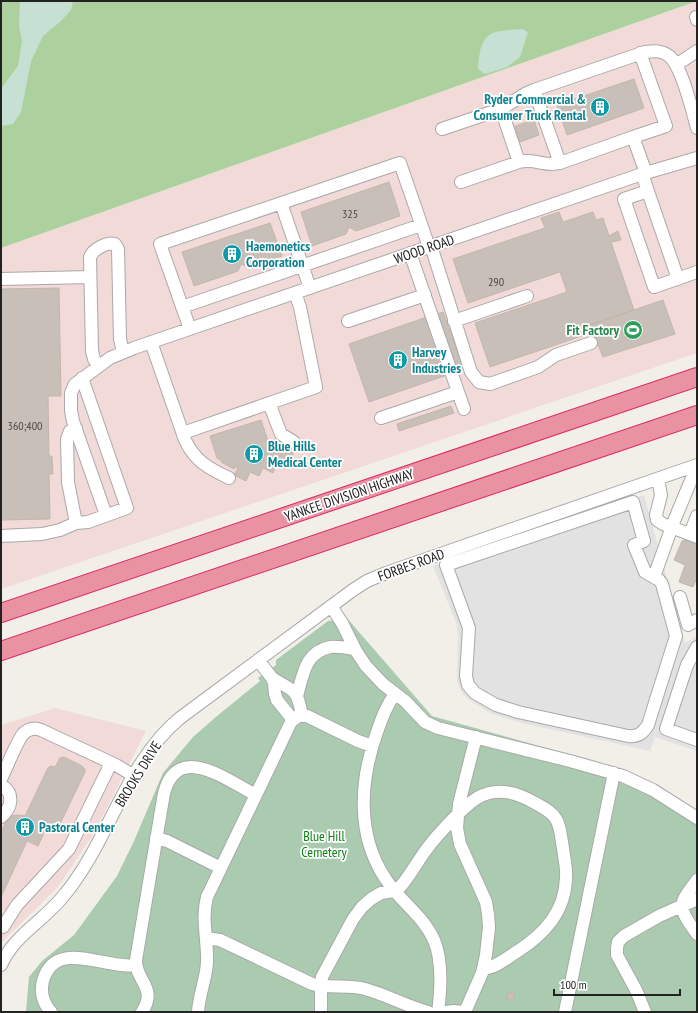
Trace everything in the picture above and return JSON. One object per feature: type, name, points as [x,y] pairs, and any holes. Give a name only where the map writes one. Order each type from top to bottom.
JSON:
[{"type":"highway","name":"YANKEE DIVISION HIGHWAY","points":[[1,613],[697,377]]},
{"type":"highway","points":[[1,651],[697,415]]},
{"type":"street","points":[[442,130],[501,110],[525,94],[534,90],[640,53],[655,51],[670,57],[676,65],[684,83],[697,128]]},
{"type":"street","points":[[676,65],[697,51]]},
{"type":"street","points":[[461,182],[519,162],[532,160],[547,164],[560,162],[666,126],[640,53]]},
{"type":"street","points":[[534,90],[560,162]]},
{"type":"street","points":[[501,110],[519,162]]},
{"type":"street","points":[[633,137],[648,191],[678,278]]},
{"type":"street","name":"WOOD ROAD","points":[[82,378],[110,358],[123,352],[644,173],[697,158]]},
{"type":"street","points":[[190,329],[160,244],[400,163],[421,225],[430,246],[472,374],[478,380],[486,384],[490,384],[538,367],[556,355],[591,343]]},
{"type":"street","points":[[648,191],[624,199],[654,287],[697,272]]},
{"type":"street","points":[[281,203],[310,288]]},
{"type":"street","points":[[182,307],[421,225]]},
{"type":"street","points":[[98,366],[92,351],[90,257],[92,252],[108,244],[115,244],[118,249],[120,339],[123,352]]},
{"type":"street","points":[[410,253],[464,409]]},
{"type":"street","points":[[1,279],[90,277]]},
{"type":"street","points":[[183,433],[316,387],[300,307],[295,293]]},
{"type":"street","points":[[348,322],[425,295]]},
{"type":"street","points":[[454,321],[527,296]]},
{"type":"street","points":[[151,342],[189,447],[198,460],[229,478]]},
{"type":"street","points":[[1,536],[37,535],[60,530],[76,523],[86,522],[106,516],[127,508],[82,378],[75,384],[72,391],[72,414],[106,516]]},
{"type":"street","points":[[381,418],[458,392]]},
{"type":"street","points":[[269,403],[280,434],[294,442]]},
{"type":"street","points":[[76,428],[70,431],[67,439],[67,478],[76,523]]},
{"type":"street","points":[[654,577],[696,466]]},
{"type":"street","name":"FORBES ROAD","points":[[162,735],[180,718],[360,585],[386,573],[696,466]]},
{"type":"street","points":[[658,479],[661,495],[656,517],[660,523],[694,535],[697,516]]},
{"type":"street","points":[[633,502],[644,541],[634,544],[643,569],[647,574],[659,580],[662,584],[676,633],[674,647],[648,725],[644,731],[638,735],[628,736],[524,714],[503,708],[478,696],[468,685],[466,676],[469,628],[446,565],[633,502]]},
{"type":"street","points":[[680,597],[688,624],[697,620]]},
{"type":"street","points":[[331,606],[342,623],[354,647],[367,656],[388,680],[395,694],[429,724],[438,728],[614,773],[636,781],[697,818]]},
{"type":"street","points":[[198,1012],[207,964],[204,907],[209,892],[256,795],[297,718],[297,696],[310,658],[318,652],[331,647],[354,647]]},
{"type":"street","points":[[674,647],[684,651],[694,651],[666,729],[697,740]]},
{"type":"street","points":[[258,660],[272,678],[276,697],[297,718],[310,717],[358,741],[372,746]]},
{"type":"street","points":[[272,678],[289,686],[297,696]]},
{"type":"street","points":[[395,694],[385,710],[368,762],[364,796],[365,828],[368,843],[385,879],[422,921],[430,932],[436,946],[440,982],[438,1012]]},
{"type":"street","points":[[1,779],[21,737],[28,730],[34,728],[111,763],[134,776]]},
{"type":"street","name":"BROOKS DRIVE","points":[[1,965],[5,957],[19,940],[56,905],[71,886],[97,845],[134,776],[162,735]]},
{"type":"street","points":[[446,1012],[464,1012],[483,969],[488,943],[488,914],[484,898],[459,838],[457,828],[457,816],[476,737]]},
{"type":"street","points":[[19,940],[2,926],[17,905],[69,849],[111,763]]},
{"type":"street","points":[[142,1012],[146,1005],[148,993],[146,985],[138,973],[135,965],[136,954],[156,838],[167,785],[173,775],[184,768],[193,766],[208,770],[256,795]]},
{"type":"street","points":[[565,1012],[614,773]]},
{"type":"street","points":[[1,785],[8,790],[11,797],[8,809],[1,817]]},
{"type":"street","points":[[322,1012],[322,978],[356,914],[371,899],[381,893],[400,887],[430,845],[472,802],[481,796],[494,792],[510,792],[525,797],[554,816],[559,826],[566,879],[564,894],[557,912],[548,927],[535,939],[494,966],[483,969]]},
{"type":"street","points":[[156,838],[167,841],[221,868]]},
{"type":"street","points":[[697,880],[684,900],[682,906],[686,917],[697,934]]},
{"type":"street","points":[[645,1012],[636,990],[619,959],[617,946],[624,936],[659,916],[697,900]]},
{"type":"street","points":[[206,938],[220,940],[308,982],[321,986],[366,989],[428,1012]]},
{"type":"street","points":[[51,1012],[43,1000],[42,988],[47,972],[56,962],[64,958],[73,957],[118,966],[135,965]]},
{"type":"shaded area","points":[[697,1],[697,353],[1,589],[1,248]]},
{"type":"shaded area","points":[[644,495],[685,643],[697,636],[697,751],[655,737],[650,751],[522,723],[490,713],[469,700],[462,693],[457,681],[457,625],[433,566]]},
{"type":"shaded area","points":[[55,708],[146,731],[94,833],[58,887],[1,943],[1,725]]},
{"type":"green space","points":[[1,1],[697,1],[1,248]]},
{"type":"green space","points":[[20,1],[73,1],[71,10],[61,21],[43,36],[31,61],[21,112],[13,124],[1,126],[1,89],[18,66],[22,41],[19,25]]},
{"type":"green space","points":[[522,29],[528,32],[520,57],[507,67],[485,74],[478,69],[481,48],[485,39],[489,35],[499,31]]},
{"type":"green space","name":"Blue Hill Cemetery","points":[[345,616],[432,716],[615,767],[697,811],[697,1012],[26,1012],[29,977],[42,961],[74,935],[117,876],[134,841],[163,773],[193,737],[260,681],[258,678],[276,665],[276,660],[328,621]]},
{"type":"building","name":"Ryder Commercial & Consumer Truck Rental","points":[[634,79],[644,108],[567,135],[557,105]]},
{"type":"building","points":[[534,120],[539,135],[520,142],[515,126]]},
{"type":"building","points":[[389,182],[400,216],[356,231],[349,227],[346,234],[312,246],[301,212]]},
{"type":"building","points":[[559,212],[563,222],[593,212],[596,220],[603,218],[609,236],[618,231],[621,240],[611,242],[634,310],[580,329],[582,336],[490,367],[475,323],[567,292],[560,272],[468,303],[453,259],[545,228],[541,218]]},
{"type":"building","name":"Haemonetics Corporation","points":[[270,223],[282,256],[248,267],[241,264],[238,271],[194,286],[182,252]]},
{"type":"building","points":[[59,288],[61,396],[48,396],[49,456],[52,456],[53,474],[49,474],[50,519],[1,520],[1,289]]},
{"type":"building","name":"Fit Factory","points":[[663,300],[675,334],[603,357],[590,325]]},
{"type":"building","points":[[443,312],[463,367],[455,370],[435,315]]},
{"type":"building","name":"Harvey Industries","points":[[427,317],[447,375],[369,402],[349,344]]},
{"type":"building","points":[[451,406],[454,413],[399,431],[397,424]]},
{"type":"building","name":"Blue Hills Medical Center","points":[[261,420],[268,441],[272,443],[274,439],[295,450],[285,468],[277,464],[273,473],[263,468],[259,476],[250,472],[246,481],[234,475],[238,468],[235,467],[234,469],[217,458],[210,436]]},
{"type":"building","points":[[687,539],[697,543],[697,578],[693,587],[679,582],[685,565],[674,560],[682,541]]},
{"type":"building","name":"Pastoral Center","points":[[64,757],[82,766],[85,769],[85,772],[59,826],[55,829],[47,826],[38,846],[27,841],[1,897],[1,829],[2,830],[8,818],[11,816],[25,816],[48,768],[51,766],[55,767],[60,758]]},
{"type":"building","points":[[508,992],[515,994],[513,1001],[506,999]]},
{"type":"place","name":"Ryder Commercial & Consumer Truck Rental","points":[[600,107]]},
{"type":"place","name":"Haemonetics Corporation","points":[[232,254]]},
{"type":"place","name":"Fit Factory","points":[[633,330]]},
{"type":"place","name":"Harvey Industries","points":[[398,360]]},
{"type":"place","name":"Blue Hills Medical Center","points":[[254,454]]},
{"type":"place","name":"Pastoral Center","points":[[25,827]]}]
